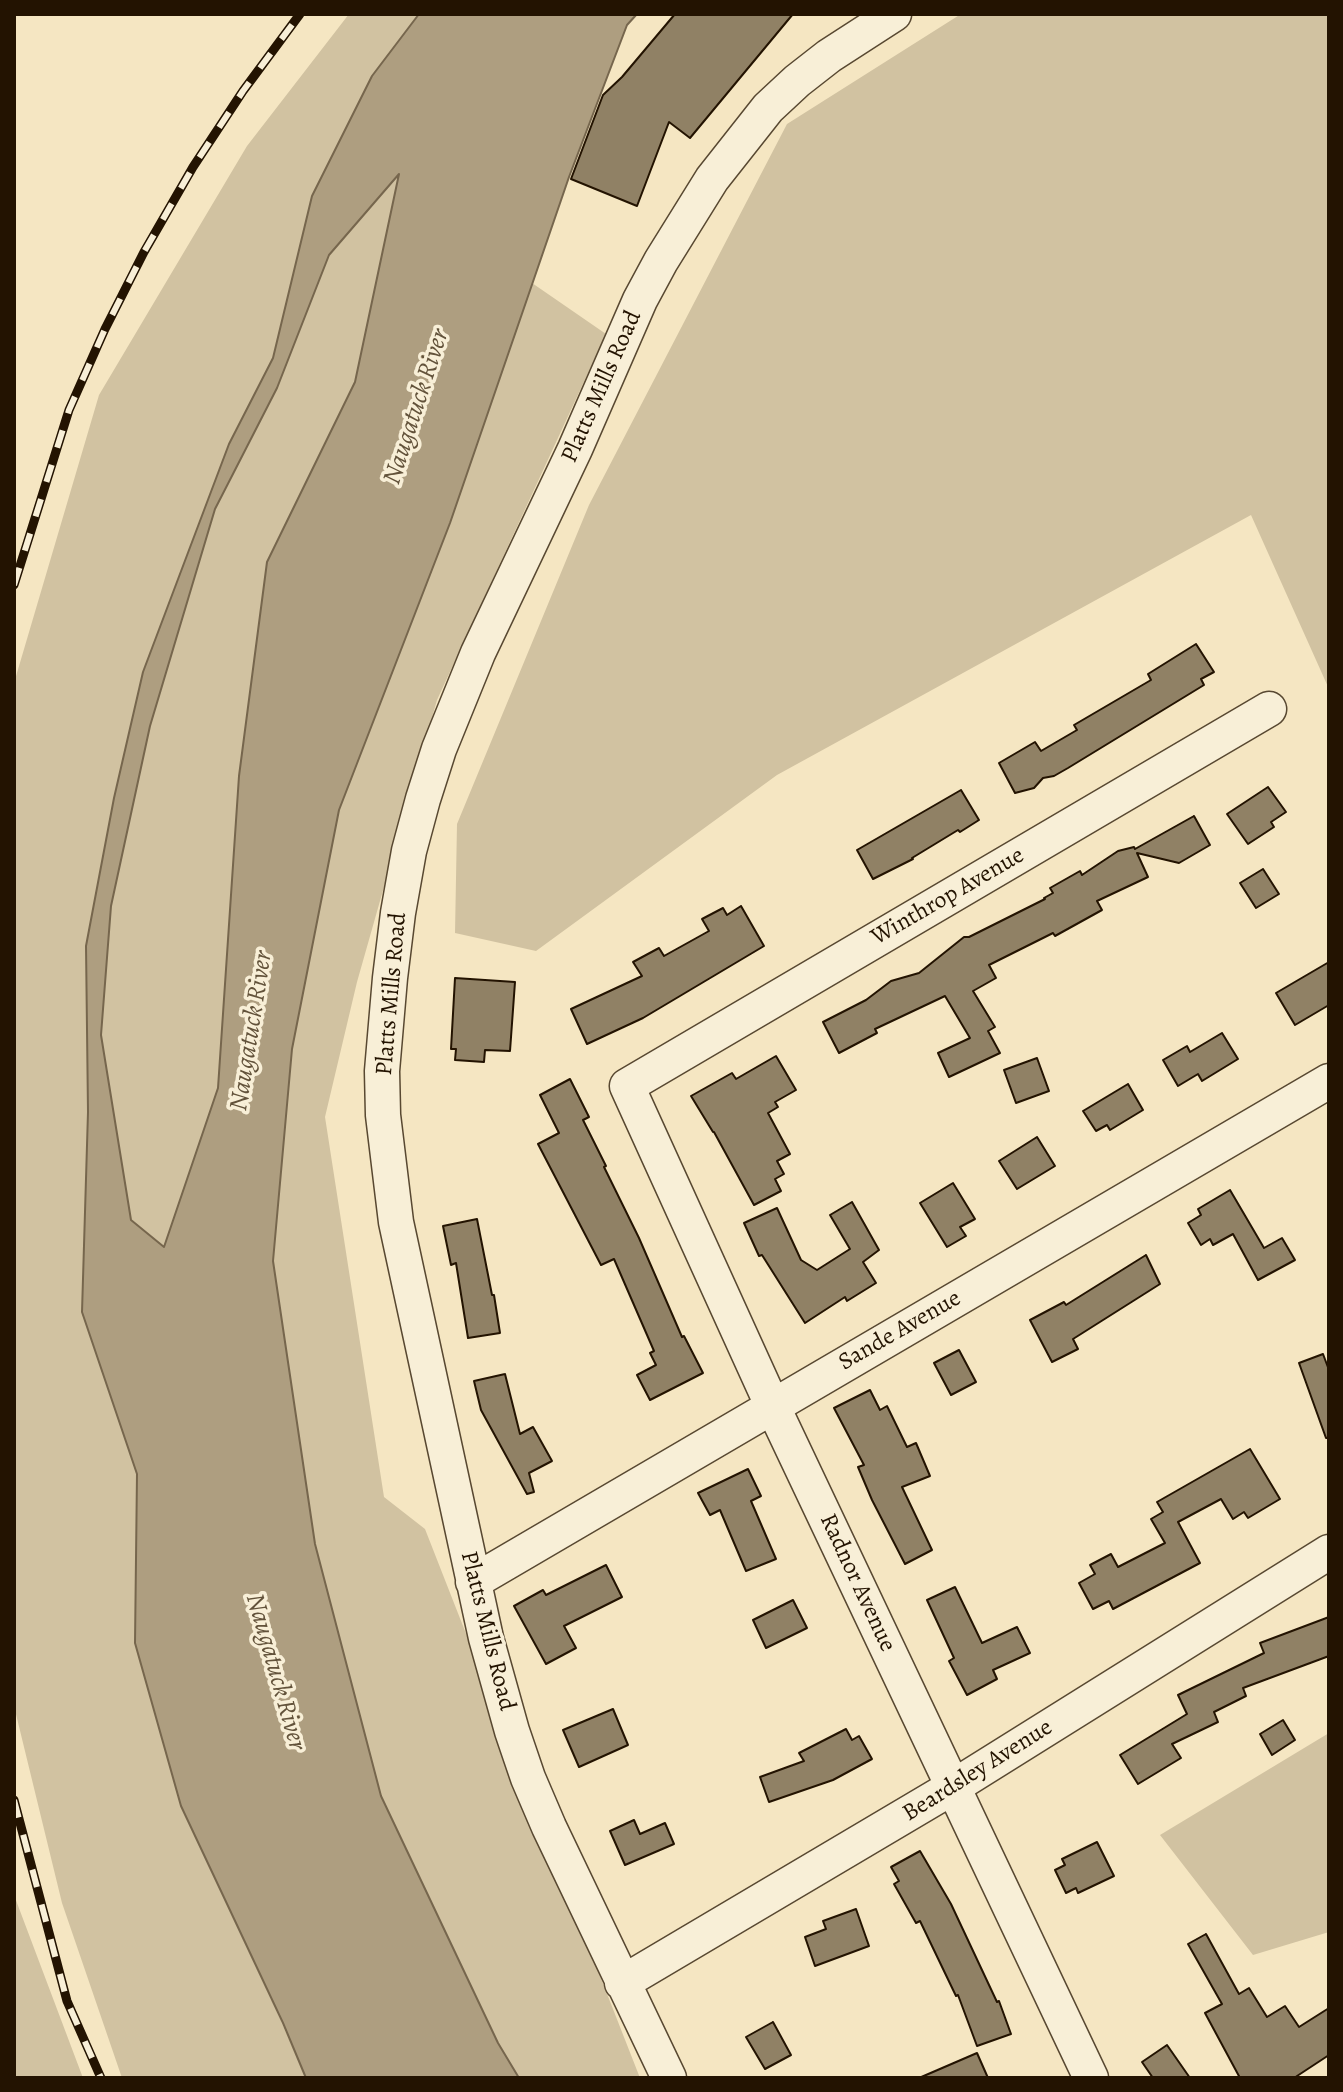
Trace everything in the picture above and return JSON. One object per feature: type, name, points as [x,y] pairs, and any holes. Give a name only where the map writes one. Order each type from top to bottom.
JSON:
[{"type":"street","name":"Platts Mills Road","points":[[669,2078],[549,1827],[528,1778],[499,1687],[473,1582],[396,1222],[383,1115],[385,1025],[409,851],[423,799],[456,704],[640,300],[712,179],[768,108],[829,56],[894,14]]},
{"type":"street","name":"Winthrop Avenue","points":[[627,1086],[1269,709]]},
{"type":"street","name":"Sande Avenue","points":[[473,1582],[1329,1081]]},
{"type":"street","name":"Radnor Avenue","points":[[627,1086],[772,1405],[1091,2078]]},
{"type":"street","name":"Beardsley Avenue","points":[[622,1983],[953,1787],[1329,1552]]},
{"type":"shaded area","points":[[349,14],[419,14],[372,76],[312,196],[273,358],[229,444],[143,672],[114,799],[86,946],[88,1112],[82,1312],[137,1474],[135,1643],[181,1806],[306,2078],[122,2078],[62,1903],[14,1706],[14,683],[99,395],[247,146]]},
{"type":"shaded area","points":[[961,14],[1329,14],[1329,689],[1251,515],[777,775],[536,951],[455,933],[457,824],[589,505],[787,124]]},
{"type":"shaded area","points":[[400,172],[355,382],[267,562],[239,776],[218,1088],[165,1248],[131,1220],[101,1035],[111,906],[150,726],[215,509],[277,388],[329,255]]},
{"type":"shaded area","points":[[532,283],[606,334],[437,700],[357,982],[325,1117],[384,1497],[425,1529],[640,2078],[519,2078],[498,2043],[381,1796],[315,1544],[273,1261],[292,1049],[339,810],[450,523]]},
{"type":"shaded area","points":[[1329,1733],[1329,1932],[1253,1955],[1160,1835]]},
{"type":"shaded area","points":[[14,1895],[83,2078],[14,2078]]},
{"type":"water","name":"Naugatuck River","points":[[419,14],[637,14],[627,25],[569,177],[450,523],[339,810],[292,1049],[273,1261],[315,1544],[381,1796],[498,2043],[519,2078],[306,2078],[181,1806],[135,1643],[137,1474],[82,1312],[88,1112],[86,946],[114,798],[143,672],[229,444],[273,358],[312,196],[372,76]],"holes":[[[399,174],[355,382],[267,562],[239,776],[218,1088],[164,1247],[131,1220],[101,1035],[111,906],[150,726],[215,509],[277,388],[329,255]]]},
{"type":"building","points":[[675,14],[793,14],[690,138],[669,122],[637,206],[571,179],[603,95]]},
{"type":"building","points":[[1196,644],[1214,672],[1201,679],[1204,685],[1068,768],[1043,778],[1034,788],[1015,793],[999,763],[1035,742],[1041,751],[1077,730],[1074,725],[1151,680],[1148,674]]},
{"type":"building","points":[[1268,787],[1286,812],[1271,822],[1274,827],[1248,844],[1227,814]]},
{"type":"building","points":[[961,790],[979,820],[873,879],[857,850]]},
{"type":"building","points":[[1194,816],[1210,845],[1179,863],[1137,853],[1148,877],[1097,901],[1102,910],[1055,936],[1053,933],[989,965],[996,978],[973,991],[995,1027],[988,1031],[1000,1053],[949,1077],[938,1053],[970,1038],[945,996],[875,1029],[877,1033],[839,1053],[823,1022],[866,1000],[891,981],[919,973],[964,937],[1045,899],[1053,893],[1050,888],[1080,871],[1082,875],[1118,851],[1135,849]]},
{"type":"building","points":[[1263,869],[1279,894],[1256,908],[1240,883]]},
{"type":"building","points":[[741,906],[764,946],[643,1018],[587,1044],[571,1009],[642,976],[633,962],[659,948],[664,956],[709,931],[702,919],[723,908],[727,915]]},
{"type":"building","points":[[1329,962],[1329,1005],[1295,1025],[1276,993]]},
{"type":"building","points":[[455,978],[515,982],[510,1051],[485,1050],[484,1062],[455,1060],[456,1049],[451,1049]]},
{"type":"building","points":[[1222,1033],[1238,1059],[1202,1081],[1198,1074],[1178,1086],[1163,1060],[1187,1046],[1190,1052]]},
{"type":"building","points":[[776,1056],[796,1090],[775,1102],[778,1107],[768,1113],[790,1154],[777,1161],[784,1174],[775,1179],[781,1191],[754,1205],[691,1096],[732,1073],[736,1079]]},
{"type":"building","points":[[1037,1058],[1049,1091],[1016,1103],[1004,1070]]},
{"type":"building","points":[[570,1079],[589,1117],[583,1120],[604,1167],[682,1337],[703,1373],[650,1400],[637,1375],[656,1365],[650,1353],[654,1351],[614,1259],[601,1265],[538,1144],[559,1133],[540,1095]]},
{"type":"building","points":[[1128,1084],[1143,1110],[1110,1130],[1107,1125],[1096,1131],[1083,1111]]},
{"type":"building","points":[[1037,1137],[1055,1166],[1017,1189],[999,1161]]},
{"type":"building","points":[[953,1183],[975,1219],[960,1227],[966,1236],[947,1247],[920,1203]]},
{"type":"building","points":[[1230,1190],[1264,1248],[1282,1238],[1295,1260],[1258,1280],[1233,1234],[1213,1245],[1210,1239],[1201,1245],[1188,1223],[1201,1215],[1198,1209]]},
{"type":"building","points":[[852,1202],[879,1250],[863,1262],[876,1283],[847,1301],[845,1297],[805,1323],[762,1255],[759,1256],[744,1223],[777,1208],[801,1260],[817,1270],[850,1249],[830,1215]]},
{"type":"building","points":[[477,1219],[500,1333],[468,1338],[456,1263],[451,1265],[443,1226]]},
{"type":"building","points":[[1146,1255],[1160,1284],[1073,1339],[1078,1349],[1052,1362],[1030,1320],[1064,1302],[1066,1305]]},
{"type":"building","points":[[959,1350],[976,1382],[951,1395],[934,1363]]},
{"type":"building","points":[[1323,1354],[1329,1370],[1329,1438],[1326,1438],[1299,1363]]},
{"type":"building","points":[[505,1374],[520,1434],[533,1427],[552,1461],[529,1473],[534,1492],[527,1494],[481,1410],[474,1381]]},
{"type":"building","points":[[870,1390],[880,1410],[887,1406],[907,1447],[916,1443],[930,1476],[902,1487],[932,1550],[905,1564],[858,1467],[864,1465],[834,1408]]},
{"type":"building","points":[[1250,1449],[1280,1499],[1248,1518],[1244,1512],[1233,1519],[1221,1499],[1178,1522],[1200,1563],[1113,1609],[1109,1601],[1093,1609],[1079,1583],[1095,1574],[1090,1565],[1111,1554],[1118,1567],[1165,1543],[1151,1519],[1163,1512],[1157,1502]]},
{"type":"building","points":[[748,1469],[761,1496],[751,1501],[776,1559],[746,1571],[720,1510],[710,1515],[698,1493]]},
{"type":"building","points":[[606,1565],[622,1597],[564,1626],[576,1648],[546,1664],[514,1606],[543,1590],[546,1595]]},
{"type":"building","points":[[955,1587],[982,1643],[1017,1627],[1030,1653],[993,1670],[997,1679],[967,1695],[949,1661],[954,1658],[927,1600]]},
{"type":"building","points":[[793,1600],[807,1628],[766,1648],[753,1620]]},
{"type":"building","points":[[1329,1617],[1329,1656],[1243,1688],[1246,1696],[1214,1712],[1218,1722],[1172,1744],[1181,1758],[1138,1784],[1120,1755],[1187,1714],[1178,1695],[1264,1653],[1260,1643]]},
{"type":"building","points":[[613,1709],[628,1745],[579,1767],[563,1730]]},
{"type":"building","points":[[1283,1720],[1295,1740],[1272,1755],[1260,1734]]},
{"type":"building","points":[[846,1729],[852,1740],[859,1736],[872,1759],[833,1780],[769,1802],[760,1777],[804,1761],[799,1753]]},
{"type":"building","points":[[634,1820],[640,1834],[665,1823],[674,1844],[625,1865],[610,1831]]},
{"type":"building","points":[[1097,1842],[1114,1876],[1078,1893],[1076,1888],[1066,1893],[1055,1870],[1065,1865],[1062,1859]]},
{"type":"building","points":[[920,1851],[951,1904],[999,2001],[1011,2034],[977,2046],[958,1995],[920,1921],[916,1923],[894,1884],[899,1881],[891,1867]]},
{"type":"building","points":[[856,1909],[869,1946],[815,1966],[805,1937],[826,1929],[823,1921]]},
{"type":"building","points":[[1206,1934],[1239,1994],[1249,1988],[1267,2017],[1285,2006],[1299,2027],[1329,2008],[1329,2055],[1294,2078],[1240,2078],[1205,2013],[1222,2004],[1188,1944]]},
{"type":"building","points":[[773,2022],[791,2055],[765,2069],[746,2037]]},
{"type":"building","points":[[1167,2045],[1190,2078],[1153,2078],[1142,2062]]},
{"type":"building","points":[[977,2053],[988,2078],[919,2078]]},
{"type":"railway","points":[[14,585],[69,410],[105,329],[144,252],[193,167],[243,91],[300,14]]},
{"type":"railway","points":[[14,1800],[67,2001],[101,2078]]}]
